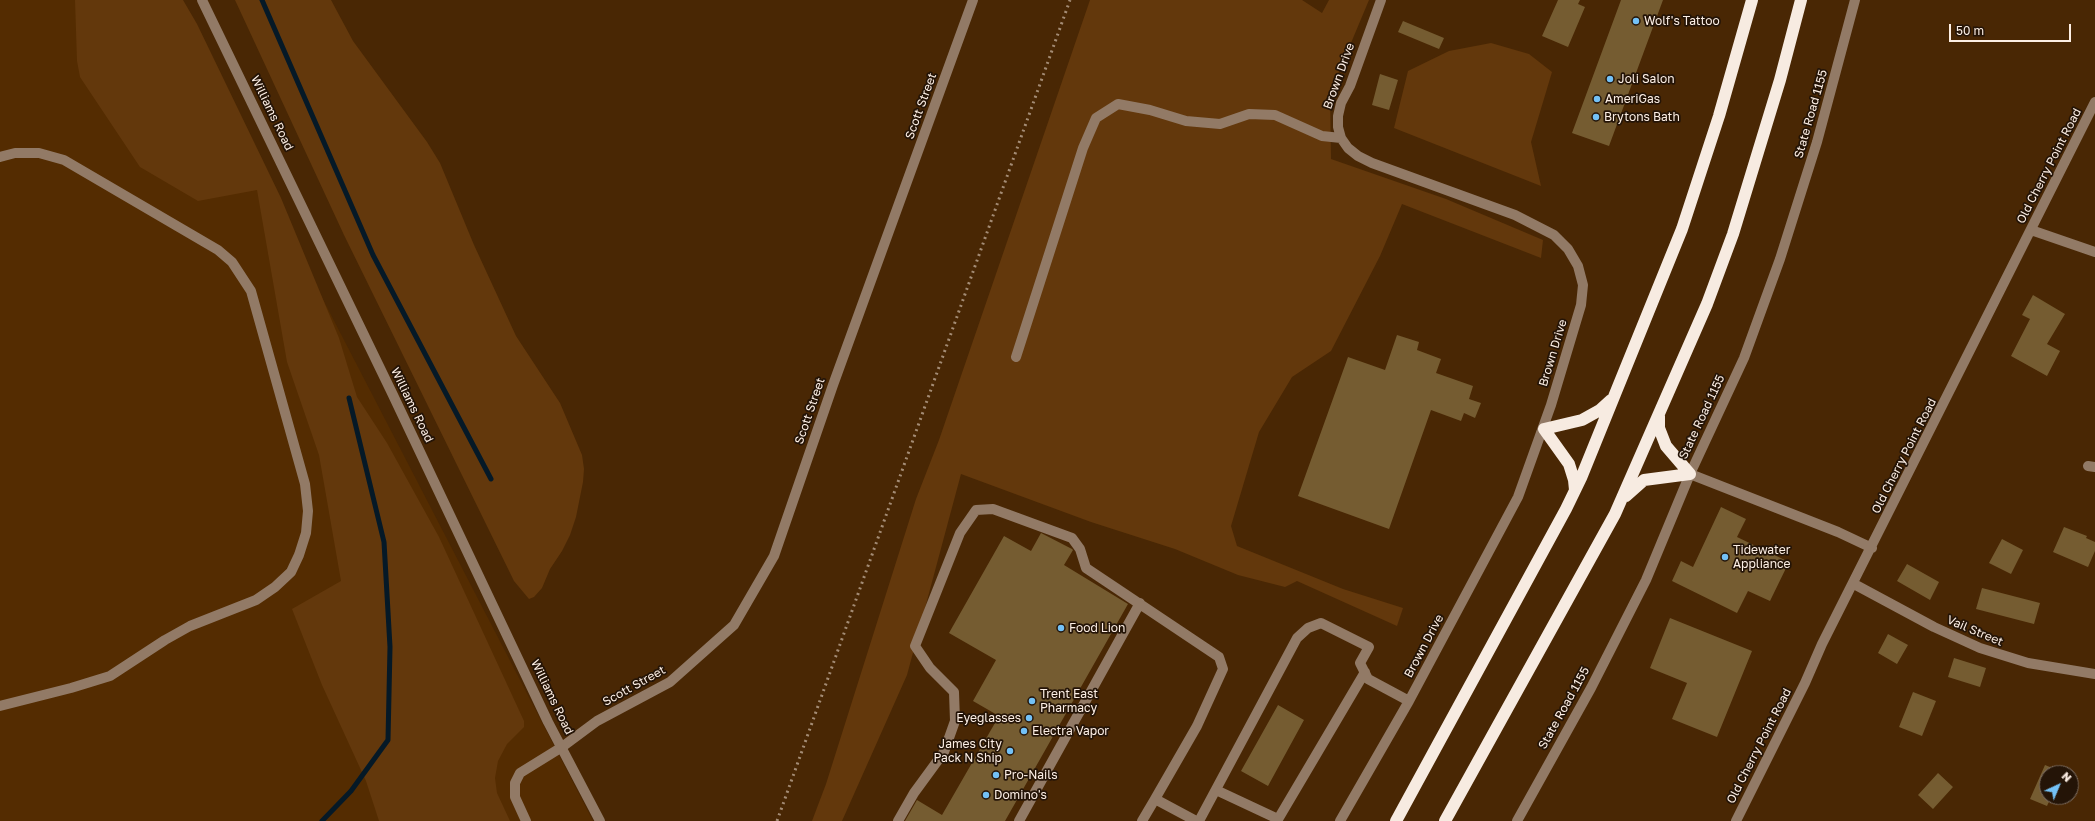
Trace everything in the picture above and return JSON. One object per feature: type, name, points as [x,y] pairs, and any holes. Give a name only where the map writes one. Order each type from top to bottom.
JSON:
[{"type":"highway","points":[[1396,821],[1575,490],[1682,229],[1719,116],[1752,0]]},
{"type":"highway","points":[[1615,514],[1660,408],[1707,304],[1733,234],[1778,87],[1801,0]]},
{"type":"highway","points":[[1575,490],[1574,480],[1568,464],[1544,429],[1582,420],[1600,410],[1614,396]]},
{"type":"highway","points":[[1660,408],[1659,428],[1662,438],[1666,446],[1690,474]]},
{"type":"highway","points":[[1446,821],[1615,514],[1627,496],[1644,480],[1690,474]]},
{"type":"street","name":"Williams Road","points":[[202,0],[562,747],[600,821]]},
{"type":"street","name":"Scott Street","points":[[526,821],[515,797],[515,783],[520,773],[562,747],[597,721],[670,682],[676,677],[734,625],[774,556],[833,385],[973,0]]},
{"type":"street","name":"Brown Drive","points":[[1340,821],[1409,701],[1518,497],[1544,429],[1581,305],[1582,285],[1578,266],[1568,249],[1554,235],[1536,224],[1372,163],[1358,156],[1348,148],[1341,138],[1338,127],[1338,116],[1341,103],[1350,86],[1381,0]]},
{"type":"street","name":"State Road 1155","points":[[1517,821],[1591,688],[1646,580],[1690,474],[1744,358],[1780,259],[1817,142],[1855,0]]},
{"type":"street","name":"Old Cherry Point Road","points":[[1736,821],[1805,683],[1822,644],[1854,584],[2095,102]]},
{"type":"street","points":[[1016,357],[1083,148],[1096,118],[1118,104],[1150,110],[1186,122],[1220,124],[1249,114],[1276,115],[1322,136],[1341,138]]},
{"type":"street","points":[[0,157],[15,153],[39,153],[64,160],[218,250],[232,262],[251,291],[305,484],[308,510],[306,533],[299,555],[291,572],[275,587],[256,600],[190,626],[165,640],[110,676],[71,688],[0,706]]},
{"type":"street","points":[[2031,230],[2095,252]]},
{"type":"street","points":[[1690,474],[1838,532],[1872,548]]},
{"type":"street","points":[[898,821],[914,793],[944,752],[955,721],[954,692],[930,668],[915,646],[960,533],[976,510],[993,509],[1072,538],[1080,549],[1086,568],[1219,657],[1223,669],[1196,726],[1142,821]]},
{"type":"street","name":"Vail Street","points":[[1854,584],[1934,627],[1986,650],[2028,663],[2095,674]]},
{"type":"street","points":[[1019,821],[1140,603]]},
{"type":"street","points":[[1199,821],[1297,638],[1308,628],[1321,623],[1369,647],[1360,663],[1368,679],[1409,701]]},
{"type":"street","points":[[1216,790],[1278,820],[1365,672]]},
{"type":"street","points":[[1155,799],[1196,821]]},
{"type":"shaded area","points":[[0,0],[168,0],[593,821],[0,821]]},
{"type":"shaded area","points":[[75,0],[183,0],[197,24],[281,198],[339,338],[357,397],[387,443],[439,537],[524,721],[524,727],[507,744],[498,761],[495,778],[497,793],[510,821],[379,821],[366,781],[322,685],[292,609],[341,581],[319,455],[287,362],[257,190],[198,201],[140,167],[80,77],[77,61]]},
{"type":"shaded area","points":[[235,0],[331,0],[353,41],[427,142],[440,163],[474,245],[516,336],[560,403],[582,455],[584,469],[583,482],[576,517],[570,535],[562,551],[550,569],[542,588],[534,597],[529,599],[514,581],[344,235]]},
{"type":"shaded area","points":[[1090,0],[1302,0],[1322,13],[1329,0],[1369,0],[1330,93],[1331,159],[1446,199],[1543,240],[1541,258],[1402,204],[1380,256],[1331,351],[1292,377],[1259,432],[1231,526],[1237,546],[1343,589],[1403,608],[1397,626],[1297,581],[1285,587],[1238,575],[1175,549],[1091,522],[961,474],[907,675],[842,821],[812,821],[826,784],[916,499],[939,440]]},
{"type":"shaded area","points":[[1491,43],[1529,54],[1552,72],[1531,142],[1541,186],[1394,128],[1408,71],[1449,51]]},
{"type":"building","points":[[1558,0],[1580,0],[1578,4],[1585,7],[1568,47],[1542,36]]},
{"type":"building","points":[[1621,0],[1663,0],[1609,146],[1572,133]]},
{"type":"building","points":[[1403,21],[1444,38],[1439,49],[1398,32]]},
{"type":"building","points":[[1380,74],[1398,80],[1389,110],[1372,105]]},
{"type":"building","points":[[2033,295],[2065,314],[2047,344],[2060,351],[2047,376],[2011,356],[2030,319],[2022,315]]},
{"type":"building","points":[[1397,335],[1419,342],[1417,350],[1441,359],[1436,373],[1473,386],[1469,399],[1481,403],[1475,418],[1464,413],[1461,421],[1431,410],[1389,529],[1298,496],[1348,357],[1385,370]]},
{"type":"building","points":[[1721,507],[1746,519],[1737,537],[1789,562],[1770,601],[1748,591],[1737,613],[1672,581],[1681,561],[1693,567]]},
{"type":"building","points":[[2064,527],[2087,536],[2086,538],[2095,542],[2095,551],[2088,567],[2053,552]]},
{"type":"building","points":[[1041,533],[1073,550],[1064,565],[1128,604],[1005,821],[905,821],[917,800],[942,815],[999,716],[973,701],[996,660],[949,633],[1004,536],[1031,551]]},
{"type":"building","points":[[2002,539],[2023,550],[2011,574],[1989,563]]},
{"type":"building","points":[[1907,564],[1939,582],[1930,600],[1897,581]]},
{"type":"building","points":[[1982,588],[2040,603],[2034,624],[1976,609]]},
{"type":"building","points":[[1670,618],[1752,651],[1717,737],[1672,719],[1687,683],[1650,668]]},
{"type":"building","points":[[1888,634],[1908,645],[1897,664],[1878,653]]},
{"type":"building","points":[[1954,658],[1986,668],[1980,687],[1948,677]]},
{"type":"building","points":[[1913,692],[1936,701],[1922,736],[1899,727]]},
{"type":"building","points":[[1278,705],[1304,720],[1268,786],[1241,771]]},
{"type":"building","points":[[1938,773],[1953,787],[1933,809],[1918,795]]},
{"type":"building","points":[[2039,779],[2039,803],[2030,799]]},
{"type":"waterway","points":[[262,0],[373,255],[491,479]]},
{"type":"waterway","points":[[322,821],[351,791],[388,740],[390,647],[384,542],[349,398]]},
{"type":"railway","points":[[777,821],[1070,0]]},
{"type":"place","name":"Wolf's Tattoo","points":[[1636,21]]},
{"type":"place","name":"Joli Salon","points":[[1610,79]]},
{"type":"place","name":"AmeriGas","points":[[1597,99]]},
{"type":"place","name":"Brytons Bath","points":[[1596,117]]},
{"type":"place","name":"Tidewater Appliance","points":[[1725,557]]},
{"type":"place","name":"Food Lion","points":[[1061,628]]},
{"type":"place","name":"Trent East Pharmacy","points":[[1032,701]]},
{"type":"place","name":"Eyeglasses","points":[[1029,718]]},
{"type":"place","name":"Electra Vapor","points":[[1024,731]]},
{"type":"place","name":"James City Pack N Ship","points":[[1010,751]]},
{"type":"place","name":"Pro-Nails","points":[[996,775]]},
{"type":"place","name":"Domino's","points":[[986,795]]}]
